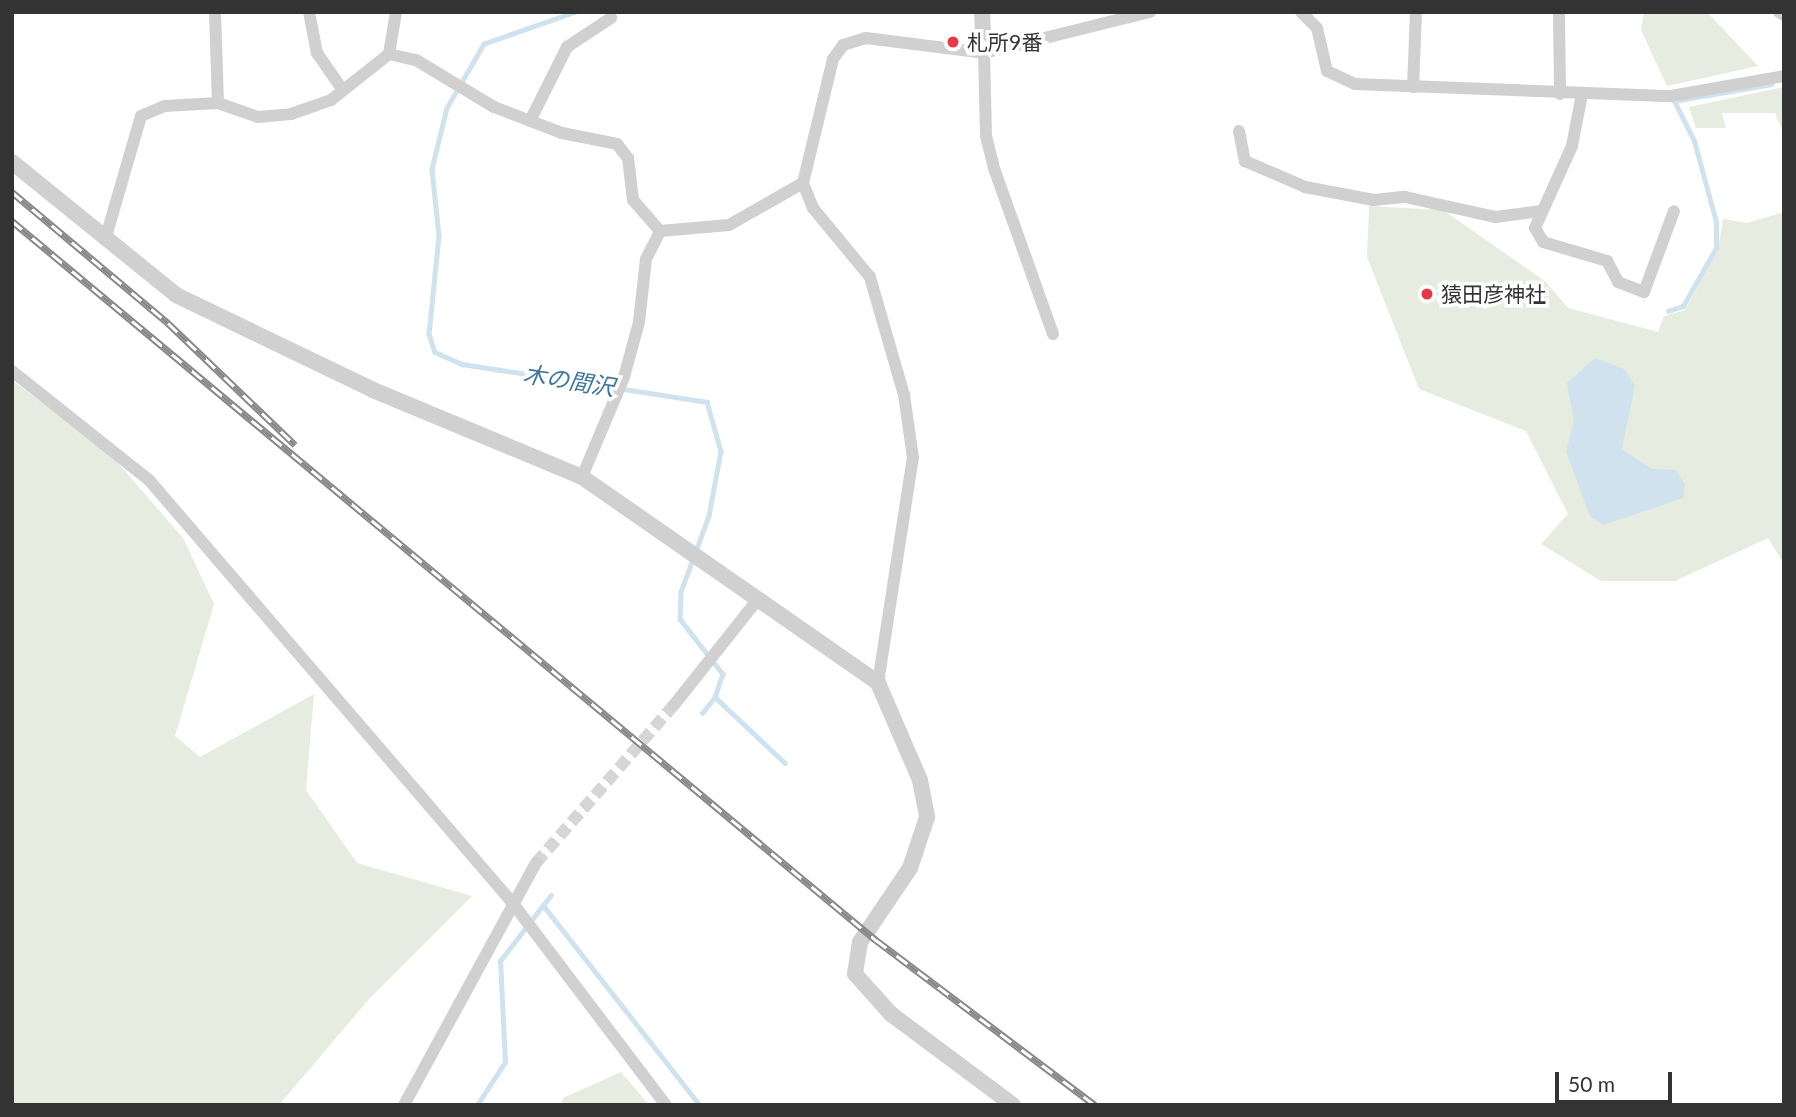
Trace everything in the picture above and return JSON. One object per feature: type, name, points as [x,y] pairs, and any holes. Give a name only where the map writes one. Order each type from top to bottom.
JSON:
[{"type":"street","points":[[215,12],[218,103]]},
{"type":"street","points":[[309,12],[317,53],[342,89]]},
{"type":"street","points":[[106,240],[141,116],[165,106],[218,103],[270,117],[317,107],[389,54],[396,12]]},
{"type":"street","points":[[982,12],[992,159],[1053,334]]},
{"type":"street","points":[[878,683],[913,458],[904,395],[870,277],[813,208],[803,183],[832,59],[843,46],[866,38],[984,53],[1150,12]]},
{"type":"street","points":[[1301,12],[1317,28],[1327,71],[1336,80],[1413,87],[1560,94],[1692,94],[1784,76]]},
{"type":"street","points":[[1413,87],[1416,12]]},
{"type":"street","points":[[1559,12],[1560,94]]},
{"type":"street","points":[[1779,12],[1784,15]]},
{"type":"street","points":[[530,121],[567,47],[611,18]]},
{"type":"street","points":[[389,54],[416,60],[453,85],[530,121],[617,144],[628,158],[633,200],[660,231]]},
{"type":"street","points":[[1582,94],[1572,146],[1535,228],[1543,242],[1607,261],[1618,282],[1644,292],[1674,211]]},
{"type":"street","points":[[1239,131],[1245,161],[1305,187],[1374,200],[1405,197],[1495,217],[1542,211]]},
{"type":"street","points":[[12,162],[176,295],[373,390],[582,477],[878,683],[920,780],[927,817],[910,868],[860,943],[855,974],[891,1014],[1013,1105]]},
{"type":"street","points":[[660,231],[729,225],[803,183]]},
{"type":"street","points":[[582,477],[624,377],[639,322],[646,259],[660,231]]},
{"type":"street","points":[[12,371],[149,480],[511,901],[666,1105]]},
{"type":"street","points":[[674,705],[758,599]]},
{"type":"street","points":[[404,1105],[511,901],[536,863]]},
{"type":"shaded area","points":[[1644,12],[1707,12],[1758,66],[1667,86],[1641,30]]},
{"type":"shaded area","points":[[1784,87],[1784,135],[1775,113],[1722,113],[1726,128],[1696,128],[1689,107]]},
{"type":"shaded area","points":[[1369,206],[1443,210],[1546,282],[1568,308],[1658,332],[1664,316],[1685,310],[1718,250],[1723,219],[1747,223],[1784,212],[1784,564],[1768,538],[1675,581],[1601,581],[1541,544],[1568,514],[1526,431],[1419,389],[1367,257]]},
{"type":"shaded area","points":[[12,380],[111,455],[183,538],[214,604],[175,736],[200,757],[314,694],[306,790],[357,863],[472,896],[370,998],[279,1105],[12,1105]]},
{"type":"shaded area","points":[[621,1072],[649,1105],[561,1105],[563,1098]]},
{"type":"water","points":[[1595,358],[1624,369],[1635,385],[1622,449],[1652,469],[1676,470],[1685,484],[1683,498],[1603,525],[1590,516],[1566,451],[1574,421],[1567,383]]},
{"type":"waterway","name":"木の間沢","points":[[576,12],[484,44],[447,108],[432,169],[439,236],[429,334],[435,352],[462,364],[707,402],[721,451],[709,516],[681,592],[680,619],[723,674],[715,697],[785,763]]},
{"type":"waterway","points":[[1668,311],[1683,306],[1716,248],[1716,222],[1694,141],[1674,101],[1772,84]]},
{"type":"waterway","points":[[702,713],[715,697]]},
{"type":"waterway","points":[[477,1105],[505,1062],[500,961],[551,895]]},
{"type":"waterway","points":[[543,905],[700,1105]]},
{"type":"tunnel","points":[[536,863],[674,705]]},
{"type":"railway","points":[[12,192],[168,323],[295,445]]},
{"type":"railway","points":[[12,221],[876,940],[1095,1105]]},
{"type":"place","name":"札所9番","points":[[953,42]]},
{"type":"place","name":"猿田彦神社","points":[[1427,294]]}]
